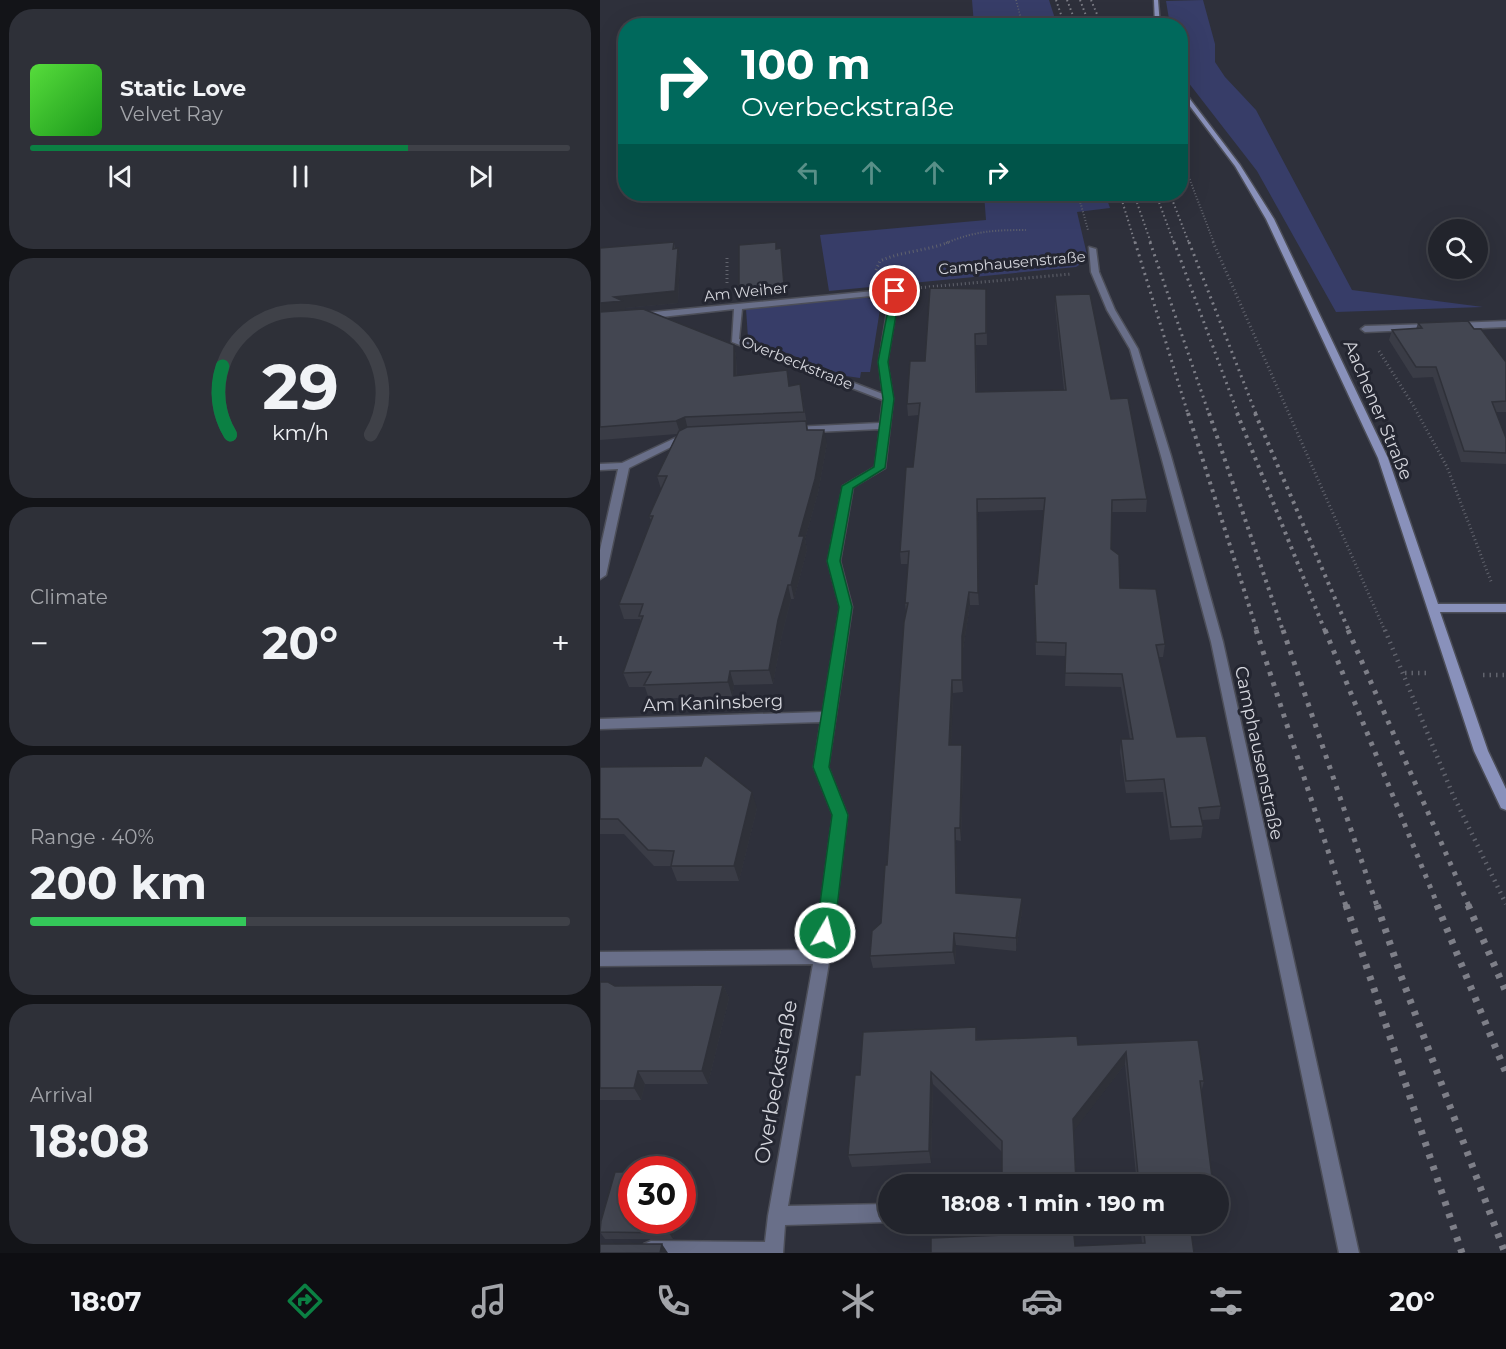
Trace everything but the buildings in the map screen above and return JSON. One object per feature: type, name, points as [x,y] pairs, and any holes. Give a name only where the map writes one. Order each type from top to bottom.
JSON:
[{"type":"main road","points":[[1156,0],[1157,18]]},
{"type":"main road","name":"Aachener Straße","points":[[1188,99],[1238,166],[1270,219],[1383,458],[1481,751],[1506,804]]},
{"type":"main road","points":[[1433,608],[1504,608]]},
{"type":"street","name":"Camphausenstraße","points":[[1092,249],[1095,272],[1111,310],[1134,349],[1166,456],[1216,642],[1349,1253]]},
{"type":"street","name":"Am Weiher","points":[[637,316],[892,291]]},
{"type":"street","name":"Overbeckstraße","points":[[635,1251],[773,1252],[777,1216],[822,957],[840,815],[821,767],[846,607],[834,561],[848,486],[880,468],[888,399],[883,362],[892,291]]},
{"type":"street","name":"Overbeckstraße","points":[[738,307],[735,340],[888,399]]},
{"type":"street","points":[[1365,329],[1506,324]]},
{"type":"street","points":[[780,431],[884,426]]},
{"type":"street","points":[[600,467],[624,466],[688,435],[699,435]]},
{"type":"street","points":[[600,575],[624,466]]},
{"type":"street","name":"Am Kaninsberg","points":[[600,724],[828,717]]},
{"type":"street","points":[[600,959],[822,957]]},
{"type":"street","points":[[777,1216],[878,1213]]},
{"type":"path","points":[[1016,0],[1021,18]]},
{"type":"path","points":[[1188,179],[1237,299],[1404,673],[1453,795],[1506,904]]},
{"type":"path","points":[[1080,201],[1092,249]]},
{"type":"path","points":[[892,291],[876,271],[880,261],[895,254],[939,246],[967,234],[987,230],[1026,230]]},
{"type":"path","name":"Camphausenstraße","points":[[892,291],[1095,272]]},
{"type":"path","points":[[1365,329],[1413,405],[1447,467],[1504,608]]},
{"type":"shaded area","points":[[972,0],[1049,0],[1055,18],[973,18]]},
{"type":"shaded area","points":[[1203,0],[1215,44],[1215,62],[1225,77],[1256,110],[1352,290],[1483,307],[1336,312],[1257,171],[1188,82],[1188,18],[1169,18],[1166,1]]},
{"type":"shaded area","points":[[985,201],[1108,201],[1110,208],[1077,212],[1088,259],[1076,267],[829,291],[820,235],[986,220]]},
{"type":"shaded area","points":[[865,297],[881,303],[870,372],[861,372],[860,378],[846,376],[748,338],[746,309]]},
{"type":"railway","points":[[1056,0],[1062,18]]},
{"type":"railway","points":[[1067,0],[1074,18]]},
{"type":"railway","points":[[1080,0],[1087,18]]},
{"type":"railway","points":[[1091,0],[1099,18]]},
{"type":"railway","points":[[1122,201],[1135,243]]},
{"type":"railway","points":[[1136,201],[1151,243]]},
{"type":"railway","points":[[1159,201],[1174,243]]},
{"type":"railway","points":[[1173,201],[1189,243]]},
{"type":"railway","points":[[1135,242],[1188,414]]},
{"type":"railway","points":[[1150,242],[1209,414]]},
{"type":"railway","points":[[1174,242],[1238,414]]},
{"type":"railway","points":[[1189,242],[1256,414]]},
{"type":"railway","points":[[1188,413],[1257,631]]},
{"type":"railway","points":[[1209,413],[1283,631]]},
{"type":"railway","points":[[1237,413],[1325,631]]},
{"type":"railway","points":[[1255,413],[1349,631]]},
{"type":"railway","points":[[1256,630],[1346,906]]},
{"type":"railway","points":[[1283,630],[1377,906]]},
{"type":"railway","points":[[1325,630],[1438,906]]},
{"type":"railway","points":[[1348,630],[1469,906]]},
{"type":"railway","points":[[1346,905],[1462,1253]]},
{"type":"railway","points":[[1377,905],[1401,976],[1505,1253]]},
{"type":"railway","points":[[1437,905],[1506,1073]]},
{"type":"railway","points":[[1468,905],[1506,992]]},
{"type":"route","points":[[825,933],[840,815],[821,767],[846,607],[834,561],[848,486],[880,468],[888,399],[883,362],[895,291]]}]
